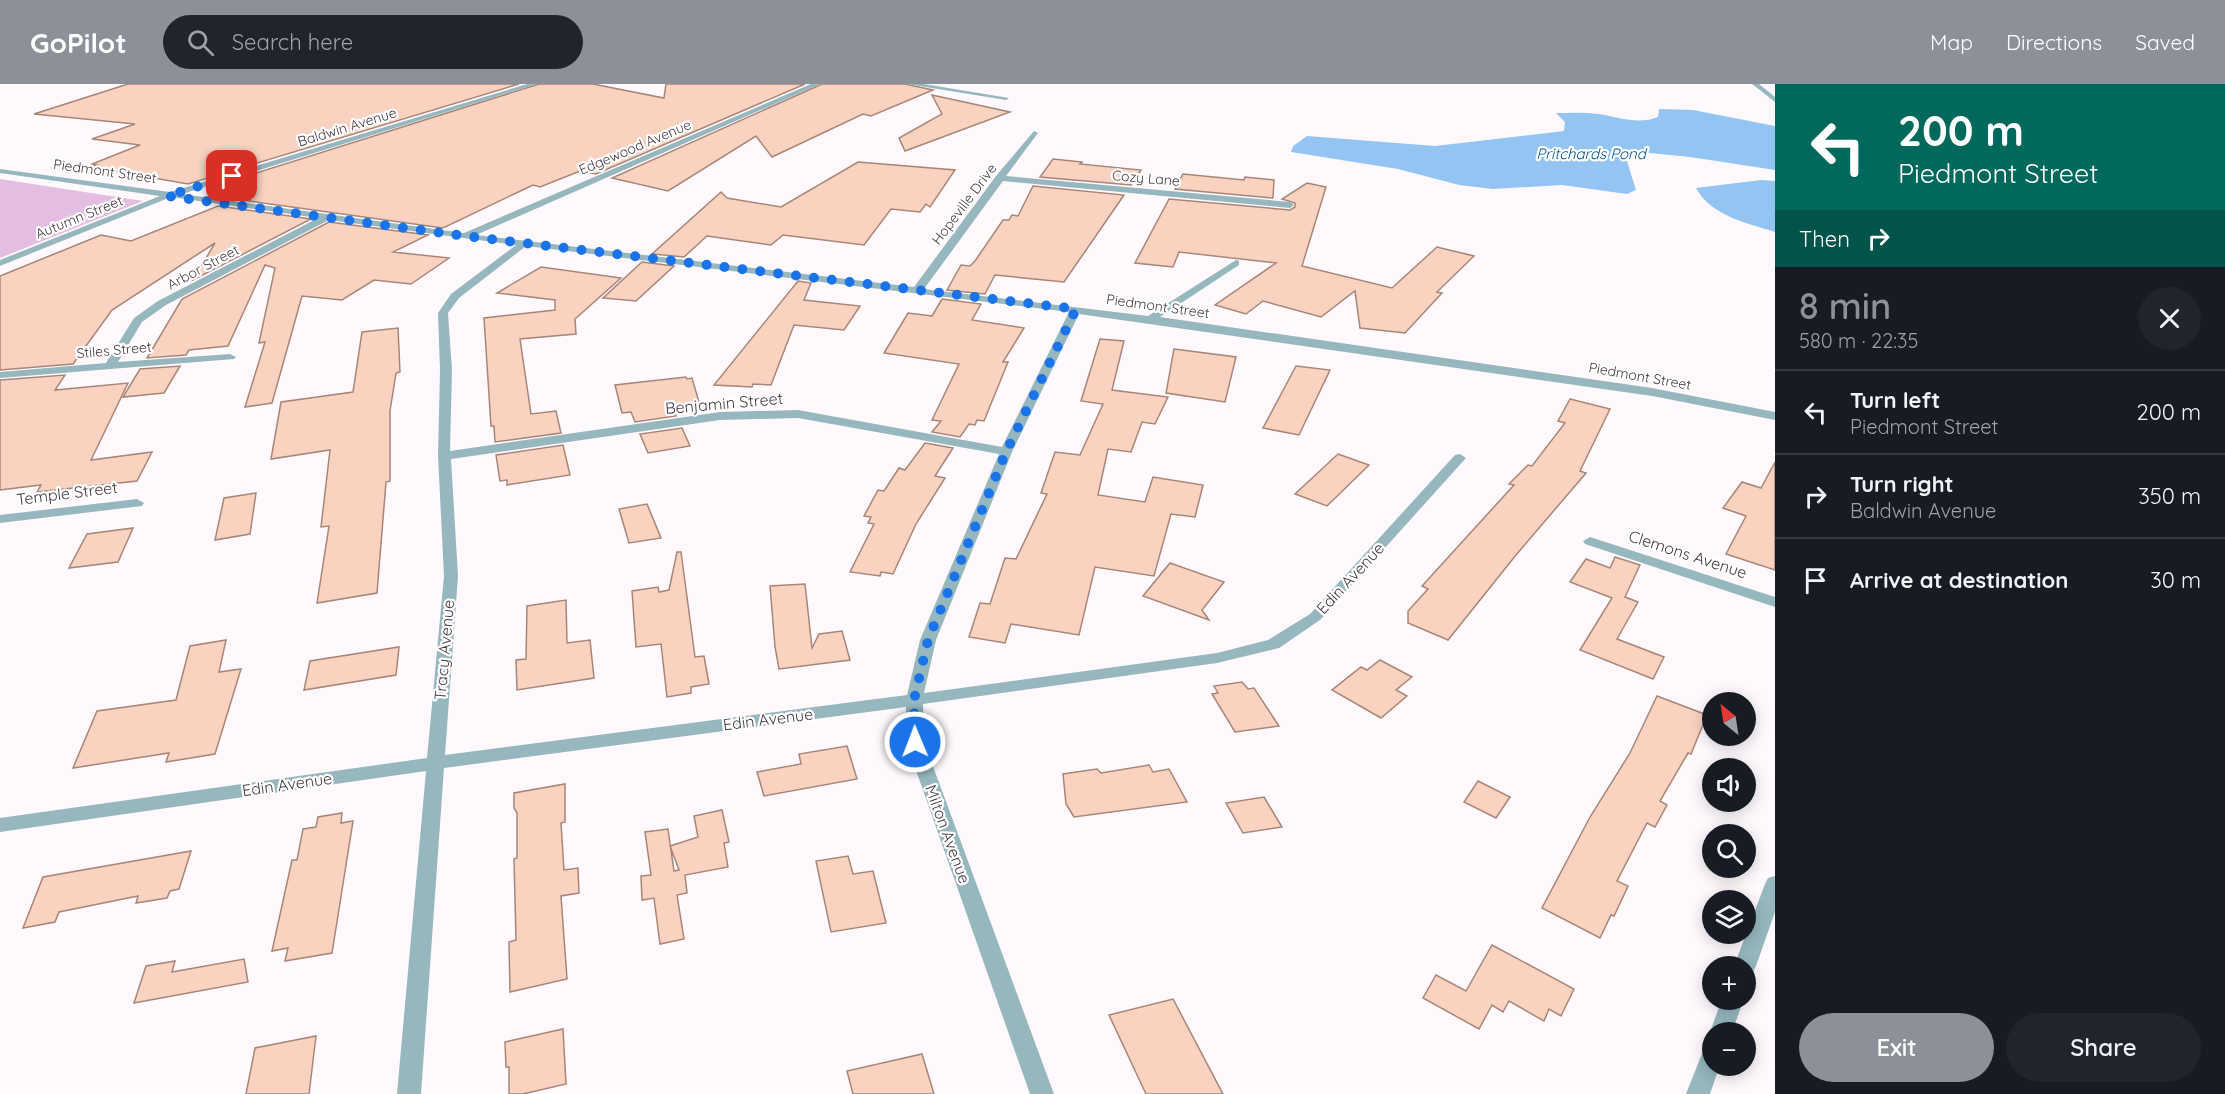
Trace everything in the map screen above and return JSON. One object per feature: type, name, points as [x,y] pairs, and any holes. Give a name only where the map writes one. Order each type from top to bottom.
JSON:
[{"type":"street","name":"Baldwin Avenue","points":[[167,196],[534,84]]},
{"type":"street","name":"Edgewood Avenue","points":[[465,236],[817,84]]},
{"type":"street","points":[[910,84],[1005,98]]},
{"type":"street","points":[[1755,84],[1775,99]]},
{"type":"street","name":"Hopeville Drive","points":[[915,292],[1034,133]]},
{"type":"street","name":"Piedmont Street","points":[[0,171],[465,236],[1150,319],[1652,392],[1775,416]]},
{"type":"street","name":"Cozy Lane","points":[[999,178],[1290,206]]},
{"type":"street","name":"Autumn Street","points":[[0,263],[167,196]]},
{"type":"street","name":"Arbor Street","points":[[111,365],[138,320],[162,303],[329,216]]},
{"type":"street","name":"Tracy Avenue","points":[[408,1094],[451,576],[444,456],[446,370],[444,313],[455,296],[524,243]]},
{"type":"street","points":[[1150,319],[1236,263]]},
{"type":"street","name":"Milton Avenue","points":[[1042,1094],[915,742],[914,700],[928,640],[1006,452],[1076,309]]},
{"type":"street","name":"Stiles Street","points":[[0,375],[230,357]]},
{"type":"street","name":"Benjamin Street","points":[[444,456],[720,417],[798,414],[1006,452]]},
{"type":"street","name":"Edin Avenue","points":[[0,825],[435,763],[914,700],[1216,657],[1273,644],[1315,617],[1460,458]]},
{"type":"street","name":"Temple Street","points":[[0,519],[137,503]]},
{"type":"street","name":"Clemons Avenue","points":[[1590,541],[1775,602]]},
{"type":"street","points":[[1749,956],[1775,884]]},
{"type":"street","points":[[1698,1094],[1705,1076]]},
{"type":"shaded area","points":[[0,179],[143,201],[0,258]]},
{"type":"water","name":"Pritchards Pond","points":[[1659,109],[1693,110],[1775,126],[1775,170],[1640,152],[1626,158],[1636,190],[1627,194],[1562,185],[1493,189],[1459,185],[1398,169],[1291,152],[1293,146],[1307,136],[1435,146],[1564,131],[1565,122],[1556,113],[1593,113],[1628,120],[1643,120],[1658,117]]},
{"type":"water","points":[[1761,180],[1775,181],[1775,232],[1742,222],[1720,212],[1703,198],[1696,188]]},
{"type":"building","points":[[128,84],[519,84],[188,184],[91,167],[97,165],[92,164],[140,145],[92,139],[135,124],[34,114]]},
{"type":"building","points":[[539,84],[593,84],[664,98],[666,84],[805,84],[596,174],[580,171],[540,187],[533,185],[443,228],[235,199],[246,194],[209,188]]},
{"type":"building","points":[[822,84],[905,84],[933,90],[871,116],[863,114],[772,157],[756,136],[668,191],[612,178]]},
{"type":"building","points":[[932,95],[1010,112],[905,151],[899,138],[942,114]]},
{"type":"building","points":[[1053,159],[1141,170],[1131,185],[1040,177]]},
{"type":"building","points":[[858,162],[955,170],[930,207],[926,204],[920,212],[891,209],[864,245],[783,235],[771,245],[707,236],[684,257],[652,254],[721,192],[727,198],[781,207]]},
{"type":"building","points":[[1183,174],[1244,180],[1245,177],[1274,180],[1273,198],[1175,189]]},
{"type":"building","points":[[1307,183],[1326,187],[1302,266],[1392,288],[1437,247],[1474,256],[1437,292],[1442,293],[1405,333],[1360,328],[1355,291],[1321,317],[1263,301],[1246,314],[1215,305],[1276,263],[1179,252],[1173,267],[1135,263],[1169,199],[1290,210],[1295,207],[1295,203],[1282,199]]},
{"type":"building","points":[[1033,186],[1124,195],[1064,282],[995,275],[985,294],[947,290],[961,265],[970,266],[975,261],[1003,220],[1009,220],[1012,215],[1018,216]]},
{"type":"building","points":[[218,206],[311,219],[193,280],[215,243],[112,310],[73,364],[0,370],[0,276],[101,235],[131,241]]},
{"type":"building","points":[[329,222],[428,235],[393,252],[449,258],[411,284],[374,280],[342,300],[302,296],[272,403],[245,407],[265,342],[259,343],[275,268],[265,265],[228,346],[189,350],[186,355],[147,358],[182,299]]},
{"type":"building","points":[[642,262],[674,266],[636,301],[603,298]]},
{"type":"building","points":[[541,267],[621,278],[575,319],[576,334],[520,339],[531,414],[556,411],[561,433],[495,442],[494,426],[491,426],[484,318],[555,310],[555,300],[497,293]]},
{"type":"building","points":[[798,281],[811,283],[804,300],[860,306],[844,330],[794,325],[771,385],[753,384],[752,387],[714,385]]},
{"type":"building","points":[[942,299],[981,304],[972,320],[1024,328],[1003,362],[1008,362],[984,421],[977,420],[975,425],[969,424],[960,437],[932,432],[941,421],[932,420],[959,364],[884,353],[908,313],[932,316]]},
{"type":"building","points":[[398,328],[400,372],[396,373],[390,411],[390,481],[386,482],[377,593],[317,603],[329,526],[321,527],[330,450],[271,459],[281,402],[353,392],[362,332]]},
{"type":"building","points":[[1100,339],[1124,341],[1112,390],[1168,397],[1155,424],[1142,422],[1131,452],[1108,449],[1098,495],[1145,502],[1153,477],[1203,485],[1195,517],[1171,514],[1154,576],[1095,567],[1079,635],[1011,624],[1005,643],[969,637],[980,603],[990,604],[1005,558],[1016,559],[1047,494],[1041,493],[1055,452],[1080,455],[1103,404],[1081,401]]},
{"type":"building","points":[[1174,349],[1236,357],[1225,402],[1166,393]]},
{"type":"building","points":[[180,366],[164,393],[123,397],[140,369]]},
{"type":"building","points":[[1296,366],[1330,370],[1299,435],[1263,428]]},
{"type":"building","points":[[65,375],[55,390],[128,383],[91,460],[152,452],[137,481],[37,492],[41,485],[0,490],[0,380]]},
{"type":"building","points":[[686,377],[687,379],[692,378],[699,402],[671,405],[676,416],[635,422],[631,412],[622,413],[615,385]]},
{"type":"building","points":[[1570,399],[1610,409],[1580,471],[1586,473],[1448,640],[1408,623],[1408,611],[1428,589],[1422,586],[1514,485],[1509,484],[1528,465],[1532,466],[1565,423],[1558,421]]},
{"type":"building","points":[[682,428],[690,446],[648,453],[640,434]]},
{"type":"building","points":[[925,443],[953,448],[935,476],[945,478],[916,524],[893,574],[881,572],[880,576],[850,572],[874,524],[868,523],[871,517],[864,516],[878,490],[884,491],[899,468],[905,470]]},
{"type":"building","points":[[563,445],[570,475],[507,485],[507,480],[500,481],[496,455]]},
{"type":"building","points":[[1338,454],[1369,465],[1327,506],[1295,494]]},
{"type":"building","points":[[1775,462],[1775,570],[1726,554],[1746,516],[1723,508],[1742,482],[1761,488]]},
{"type":"building","points":[[256,493],[250,534],[215,540],[224,498]]},
{"type":"building","points":[[647,504],[661,538],[629,543],[619,509]]},
{"type":"building","points":[[133,528],[118,562],[69,568],[87,534]]},
{"type":"building","points":[[677,552],[681,552],[695,657],[704,656],[709,684],[691,687],[691,693],[667,697],[661,644],[636,647],[632,591],[658,587],[659,592],[669,590]]},
{"type":"building","points":[[1615,557],[1640,565],[1625,597],[1638,602],[1617,639],[1664,657],[1653,679],[1580,650],[1612,598],[1570,582],[1586,559],[1610,568]]},
{"type":"building","points":[[1170,563],[1224,582],[1202,610],[1209,620],[1143,596]]},
{"type":"building","points":[[805,584],[812,648],[819,634],[842,631],[850,660],[779,669],[770,586]]},
{"type":"building","points":[[566,600],[567,643],[590,640],[594,678],[517,690],[516,660],[526,659],[527,606]]},
{"type":"building","points":[[226,640],[219,672],[241,669],[215,754],[166,762],[169,753],[73,768],[97,711],[176,700],[190,646]]},
{"type":"building","points":[[399,647],[396,675],[304,690],[310,661]]},
{"type":"building","points":[[1380,660],[1412,677],[1396,690],[1407,696],[1381,718],[1332,690],[1361,667],[1367,670]]},
{"type":"building","points":[[1242,682],[1248,689],[1254,688],[1279,726],[1235,732],[1212,694],[1218,693],[1214,686]]},
{"type":"building","points":[[1657,696],[1702,713],[1702,727],[1691,754],[1688,753],[1660,801],[1667,805],[1655,827],[1647,823],[1617,881],[1628,886],[1614,916],[1611,915],[1600,938],[1542,908],[1590,817],[1630,753]]},
{"type":"building","points":[[847,746],[857,779],[764,796],[757,772],[801,764],[799,754]]},
{"type":"building","points":[[1149,765],[1153,772],[1169,769],[1187,802],[1074,817],[1066,804],[1063,774],[1097,769],[1101,773]]},
{"type":"building","points":[[1478,781],[1510,797],[1496,818],[1464,802]]},
{"type":"building","points":[[565,784],[565,822],[561,823],[564,870],[578,868],[579,893],[561,896],[567,979],[510,992],[509,942],[516,940],[514,859],[517,858],[517,813],[514,808],[514,793]]},
{"type":"building","points":[[1264,797],[1282,827],[1243,833],[1226,803]]},
{"type":"building","points":[[722,810],[729,842],[724,843],[728,867],[685,875],[687,893],[677,895],[684,939],[660,944],[654,898],[642,900],[641,876],[651,875],[645,832],[668,829],[670,846],[698,837],[694,816]],"holes":[[[671,848],[679,870],[674,871]]]},
{"type":"building","points":[[342,813],[341,823],[353,821],[332,953],[285,961],[288,948],[272,951],[292,860],[297,860],[303,829],[316,827],[318,817]]},
{"type":"building","points":[[191,851],[179,889],[170,891],[167,898],[136,903],[138,896],[59,912],[55,922],[23,928],[43,877]]},
{"type":"building","points":[[848,856],[853,874],[873,871],[886,923],[831,932],[816,861]]},
{"type":"building","points":[[1492,945],[1574,989],[1561,1016],[1549,1009],[1544,1021],[1509,1001],[1503,1012],[1492,1005],[1479,1029],[1423,998],[1436,975],[1466,991]]},
{"type":"building","points":[[244,959],[248,982],[134,1003],[146,966],[175,961],[172,972]]},
{"type":"building","points":[[1173,999],[1223,1094],[1146,1094],[1109,1015]]},
{"type":"building","points":[[563,1029],[566,1084],[523,1094],[509,1094],[509,1067],[506,1067],[505,1042]]},
{"type":"building","points":[[316,1036],[309,1094],[246,1094],[255,1048]]},
{"type":"building","points":[[922,1054],[934,1094],[853,1094],[847,1071]]},
{"type":"route","points":[[232,176],[167,196],[915,292],[1076,309],[1006,452],[928,640],[914,700],[915,742]]}]
